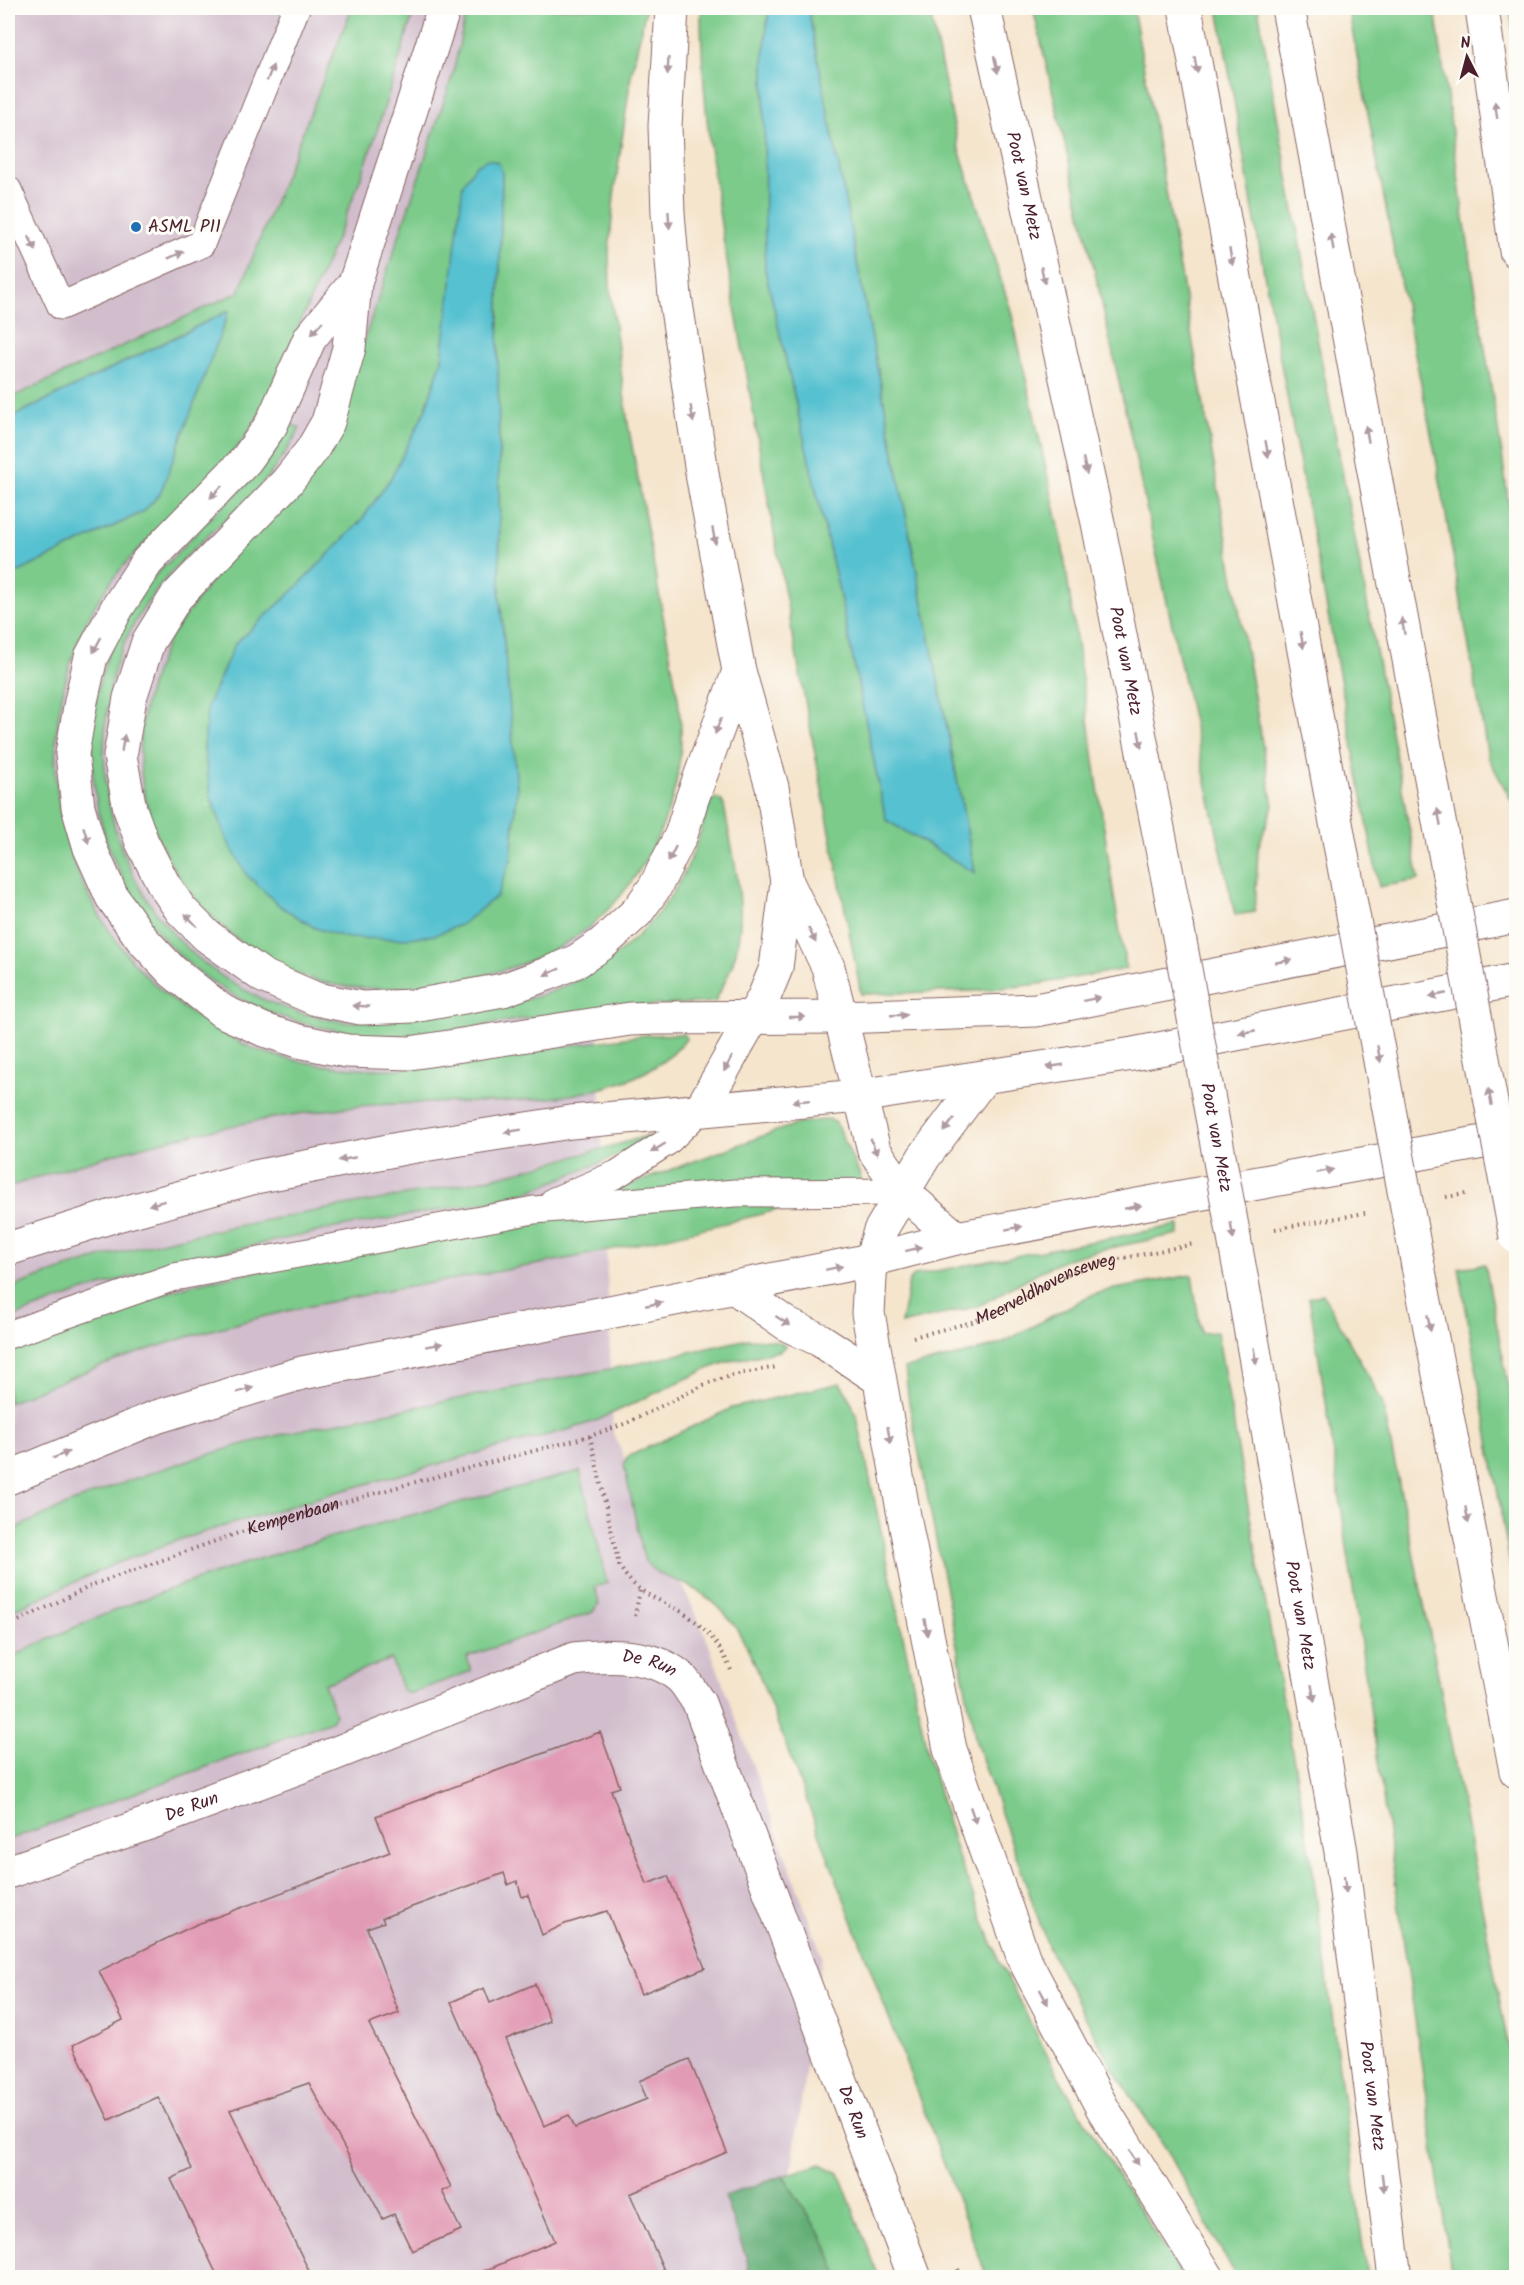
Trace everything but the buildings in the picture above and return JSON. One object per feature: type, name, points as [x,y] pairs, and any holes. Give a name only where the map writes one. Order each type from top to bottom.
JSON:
[{"type":"main road","points":[[444,8],[355,283],[349,348],[328,422],[312,450],[287,482],[176,597],[148,642],[130,698],[120,756],[130,809],[142,842],[164,885],[181,910],[207,936],[263,976],[316,999],[361,1008],[414,1006],[502,990],[577,961],[602,944],[637,912],[655,887],[681,835],[739,672]]},
{"type":"main road","points":[[672,8],[665,126],[668,213],[675,296],[699,458],[739,672],[772,787],[787,882],[776,968],[753,1018],[701,1109]]},
{"type":"main road","name":"Poot van Metz","points":[[984,8],[1098,523],[1245,1298],[1341,1852],[1395,2277]]},
{"type":"main road","points":[[1185,8],[1418,1266],[1516,1771]]},
{"type":"main road","points":[[1288,8],[1516,1237]]},
{"type":"main road","points":[[1482,8],[1516,251]]},
{"type":"main road","points":[[355,283],[310,338],[271,425],[246,460],[147,562],[117,608],[91,657],[81,700],[72,753],[78,807],[90,848],[112,897],[141,939],[172,971],[222,1011],[264,1030],[299,1041],[347,1051],[410,1053],[630,1019],[840,1017],[1036,1010],[1516,916]]},
{"type":"main road","points":[[787,882],[828,967],[874,1150],[903,1192],[956,1238]]},
{"type":"main road","points":[[8,1249],[113,1215],[255,1177],[405,1148],[571,1122],[859,1096],[1133,1054],[1516,980]]},
{"type":"main road","points":[[984,1077],[924,1157],[880,1231],[871,1260],[868,1313],[876,1362],[950,1749],[1024,1959],[1102,2109],[1208,2277]]},
{"type":"main road","points":[[8,1478],[156,1417],[302,1373],[422,1347],[871,1260],[956,1238],[1516,1136]]},
{"type":"main road","points":[[735,1288],[788,1325],[820,1340],[840,1353],[876,1362]]},
{"type":"main road","name":"De Run","points":[[8,1872],[152,1822],[321,1759],[574,1659],[602,1656],[627,1657],[656,1663],[680,1677],[699,1703],[915,2277]]},
{"type":"lane","points":[[8,190],[61,306],[201,244],[296,8]]},
{"type":"lane","points":[[534,1210],[616,1174],[667,1142],[701,1109]]},
{"type":"lane","points":[[8,1335],[174,1277],[534,1210],[735,1193],[903,1192]]},
{"type":"path","points":[[1437,1199],[1471,1193]]},
{"type":"path","points":[[1265,1231],[1368,1212]]},
{"type":"path","name":"Meerveldhovenseweg","points":[[876,1362],[996,1313],[1070,1273],[1099,1263],[1197,1244]]},
{"type":"path","name":"Kempenbaan","points":[[8,1626],[95,1584],[238,1533],[401,1486],[590,1436],[627,1423],[708,1383],[733,1375],[840,1353]]},
{"type":"shaded area","points":[[8,8],[600,8],[586,710],[613,1433],[705,1634],[822,1956],[776,2277],[8,2278]]},
{"type":"green space","points":[[352,8],[415,8],[370,152],[324,268],[265,403],[242,442],[220,468],[121,569],[100,598],[83,629],[69,668],[60,708],[56,747],[57,787],[63,825],[74,863],[91,900],[113,936],[153,983],[176,1003],[224,1034],[255,1049],[280,1057],[329,1066],[398,1069],[646,1035],[682,1034],[686,1039],[662,1062],[641,1074],[610,1086],[580,1093],[518,1101],[361,1106],[271,1118],[138,1147],[8,1187],[8,577],[143,512],[228,311],[8,419],[8,399],[239,292]]},
{"type":"green space","points":[[467,8],[646,8],[631,76],[614,196],[609,252],[610,288],[628,424],[678,698],[681,732],[679,764],[673,795],[648,856],[630,883],[609,908],[586,929],[559,947],[514,967],[449,982],[386,988],[339,986],[308,978],[269,960],[234,936],[203,907],[177,873],[157,836],[145,795],[140,753],[144,710],[155,673],[170,637],[344,401],[453,74]],"holes":[[[502,173],[498,350],[500,598],[517,788],[511,859],[227,840],[211,798],[204,748],[235,644],[293,591],[361,521],[391,478],[425,411],[442,360],[452,282]]]},
{"type":"green space","points":[[701,8],[769,8],[764,58],[765,269],[838,586],[886,820],[975,872],[808,8],[929,8],[959,149],[1011,311],[1061,536],[1126,969],[1039,984],[975,991],[861,994],[788,608],[723,239],[705,100]]},
{"type":"green space","points":[[1033,8],[1133,8],[1273,806],[1258,848],[1255,912],[1235,915],[1099,290]]},
{"type":"green space","points":[[1218,8],[1258,8],[1303,262],[1419,880],[1379,887],[1264,273]]},
{"type":"green space","points":[[1348,8],[1435,8],[1463,212],[1502,454],[1516,561],[1516,809],[1488,757],[1436,458]]},
{"type":"green space","points":[[1510,8],[1516,8],[1516,58]]},
{"type":"green space","points":[[290,424],[300,428],[275,468],[244,504],[183,559],[154,593],[131,630],[114,671],[106,720],[105,776],[115,828],[134,877],[162,921],[199,958],[242,988],[291,1010],[353,1022],[514,1002],[539,996],[584,976],[606,962],[644,929],[675,889],[694,851],[710,802],[716,798],[724,805],[737,873],[740,925],[737,950],[715,1002],[584,1011],[409,1035],[367,1035],[301,1023],[267,1011],[236,996],[207,978],[180,956],[157,930],[136,901],[118,869],[100,818],[92,763],[92,735],[100,681],[115,640],[145,587],[210,518],[252,479],[271,455]]},
{"type":"green space","points":[[829,1119],[836,1123],[860,1175],[861,1179],[854,1190],[611,1250],[364,1295],[238,1323],[122,1358],[8,1403],[8,1346],[194,1284],[551,1214],[779,1130],[801,1123]]},
{"type":"green space","points":[[651,1137],[649,1143],[515,1197],[335,1228],[177,1262],[78,1293],[8,1319],[8,1289],[121,1252],[236,1226],[490,1178]]},
{"type":"green space","points":[[1179,1225],[1179,1234],[1067,1259],[979,1306],[901,1324],[909,1281],[915,1275]]},
{"type":"green space","points":[[1485,1264],[1516,1425],[1516,1598],[1459,1268]]},
{"type":"green space","points":[[1192,1275],[1201,1333],[1217,1332],[1311,1857],[1367,2277],[1236,2277],[1167,2150],[1112,2067],[1049,1949],[976,1742],[909,1403],[905,1368],[1002,1343],[1089,1296]]},
{"type":"green space","points":[[1323,1294],[1382,1401],[1435,1659],[1516,2087],[1516,2277],[1452,2277],[1328,1415],[1309,1298]]},
{"type":"green space","points":[[748,1339],[772,1341],[785,1346],[780,1351],[730,1361],[705,1370],[598,1420],[571,1429],[330,1494],[178,1540],[115,1564],[8,1612],[8,1532],[79,1500],[153,1472],[304,1429],[640,1363]]},
{"type":"green space","points":[[840,1383],[857,1417],[928,1755],[958,1857],[1000,1963],[1058,2076],[1121,2181],[1183,2277],[987,2277],[751,1656],[733,1623],[717,1605],[688,1585],[660,1574],[644,1559],[624,1465],[627,1457],[732,1408]]},
{"type":"green space","points":[[580,1471],[607,1583],[595,1587],[599,1604],[593,1612],[467,1657],[471,1671],[409,1694],[403,1691],[391,1659],[324,1684],[335,1714],[331,1721],[8,1840],[8,1659],[75,1627],[145,1598],[216,1573],[361,1529]]},
{"type":"green space","points":[[821,2164],[839,2173],[879,2277],[838,2277],[826,2243],[783,2176]]},
{"type":"green space","points":[[783,2176],[826,2243],[838,2277],[747,2277],[749,2265],[724,2196]]},
{"type":"water","points":[[769,8],[808,8],[975,873],[886,820],[838,586],[765,269],[764,58]]},
{"type":"water","points":[[488,159],[499,163],[502,173],[498,350],[500,598],[517,788],[511,859],[497,896],[462,924],[435,935],[399,939],[348,938],[315,928],[280,906],[247,875],[227,840],[211,797],[204,748],[207,707],[235,644],[293,591],[361,521],[391,478],[425,411],[442,360],[463,184],[476,165]]},
{"type":"water","points":[[229,311],[160,494],[143,512],[8,577],[8,419]]},
{"type":"place","name":"ASML P11","points":[[136,227]]}]
